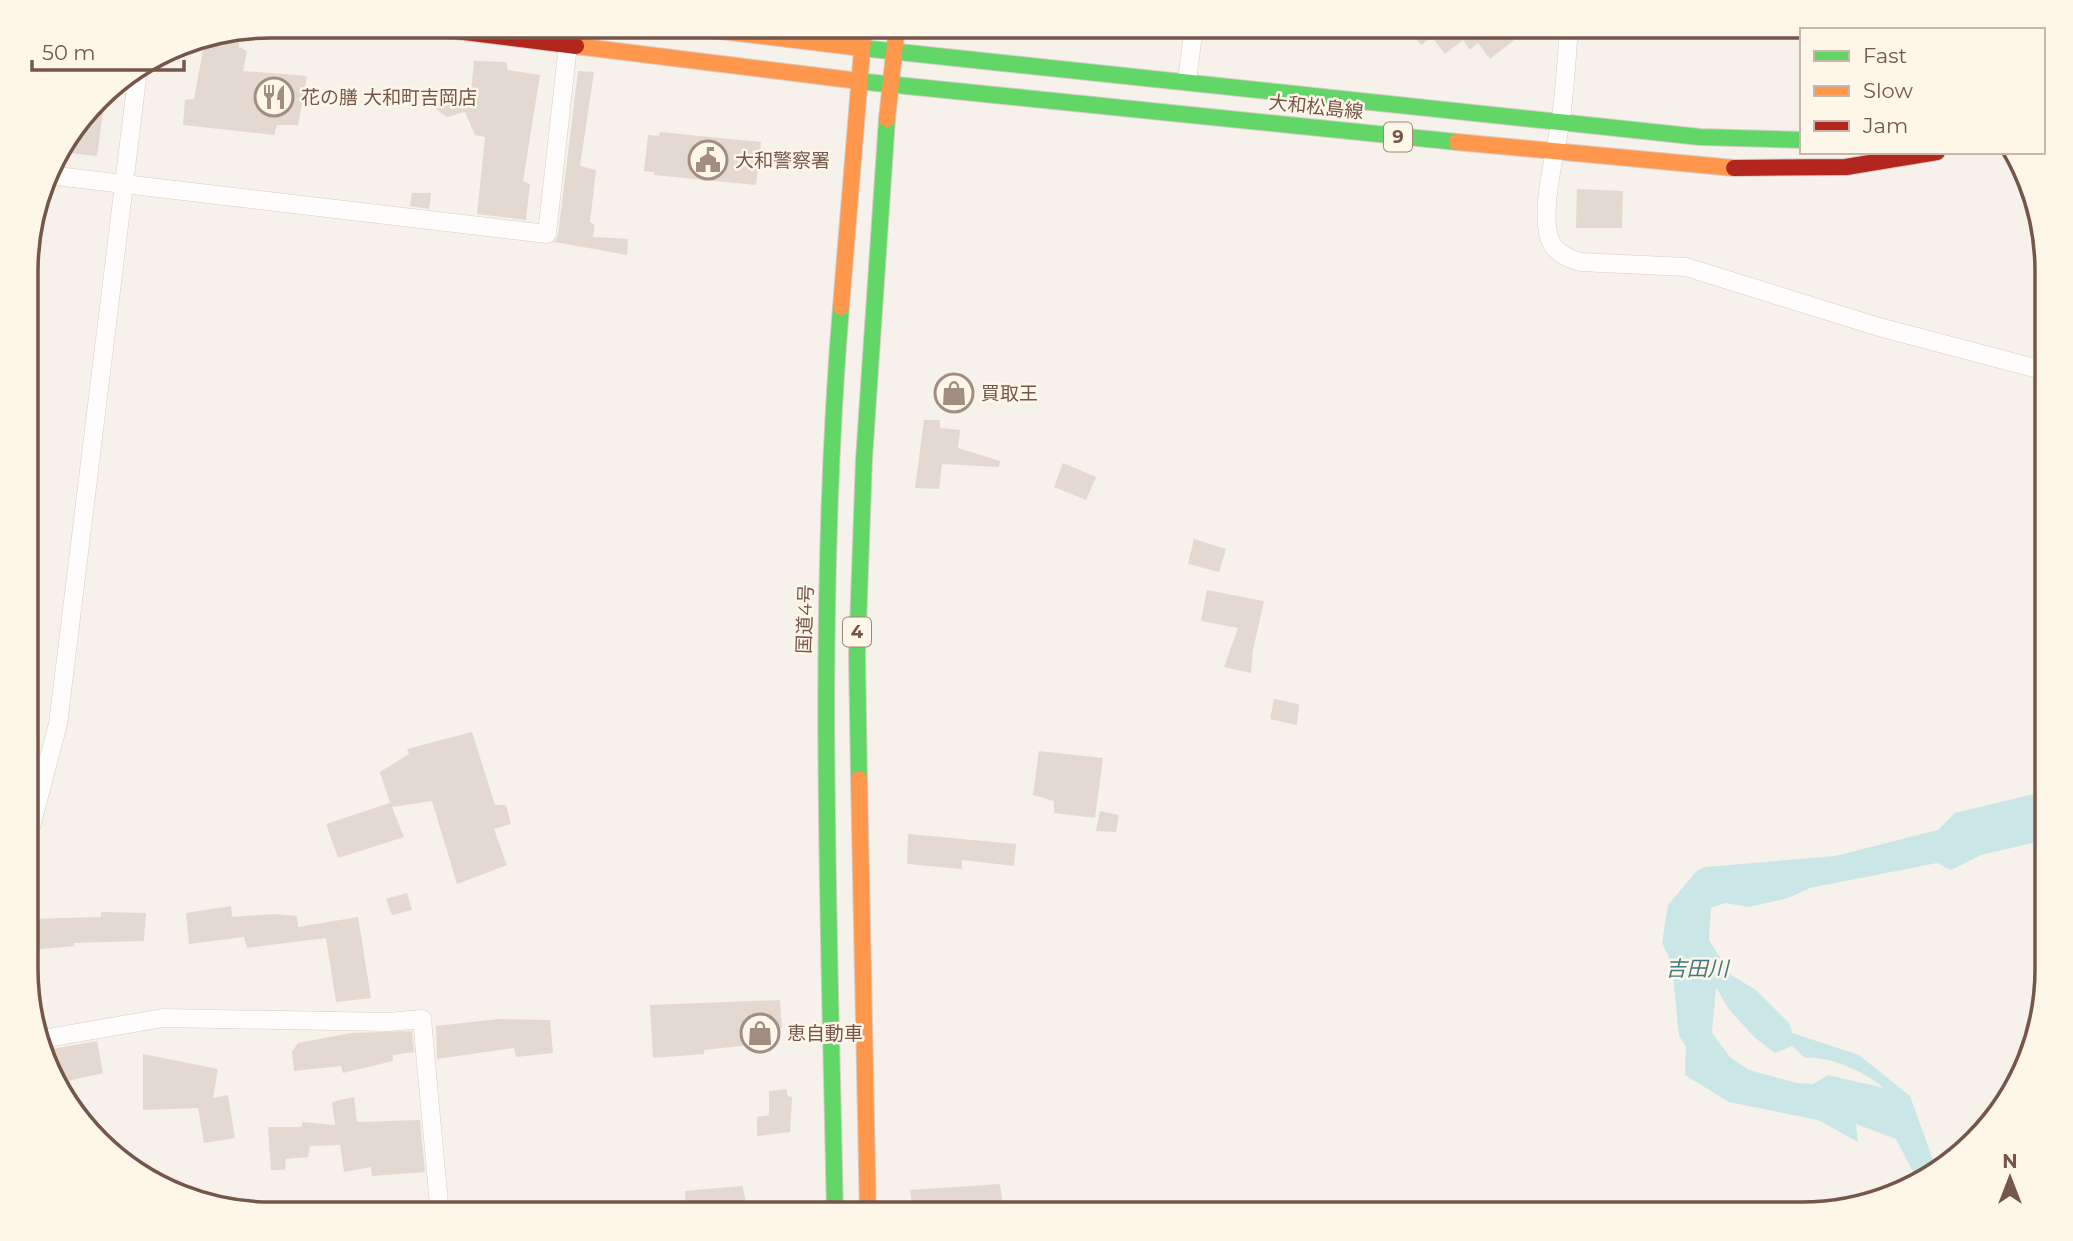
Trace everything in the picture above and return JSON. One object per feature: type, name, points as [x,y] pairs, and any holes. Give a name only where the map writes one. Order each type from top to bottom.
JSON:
[{"type":"main road","name":"大和松島線","points":[[512,38],[859,81],[1691,166],[1816,169],[1874,164],[1926,154]]},
{"type":"main road","name":"大和松島線","points":[[778,38],[1700,137],[1800,140]]},
{"type":"main road","name":"国道4号","points":[[835,1202],[824,663],[833,401],[863,38]]},
{"type":"main road","name":"4","points":[[868,1202],[857,654],[864,459],[896,38]]},
{"type":"street","points":[[1187,81],[1192,38]]},
{"type":"street","points":[[1568,38],[1548,230],[1553,245],[1564,256],[1580,262],[1686,267],[1879,327],[2034,368]]},
{"type":"street","points":[[59,176],[547,234],[568,45]]},
{"type":"street","points":[[38,800],[58,724],[137,82]]},
{"type":"street","points":[[49,1038],[163,1018],[388,1021],[422,1019],[439,1202]]},
{"type":"water","name":"吉田川","points":[[2034,794],[2034,843],[1981,855],[1951,870],[1937,863],[1810,888],[1788,898],[1749,907],[1725,903],[1711,908],[1709,940],[1731,975],[1756,990],[1789,1023],[1792,1033],[1859,1055],[1910,1096],[1934,1161],[1914,1173],[1896,1139],[1856,1124],[1858,1142],[1818,1120],[1729,1102],[1685,1075],[1686,1046],[1679,1036],[1672,964],[1662,943],[1668,905],[1697,871],[1705,867],[1835,856],[1938,830],[1955,813]],"holes":[[[1716,987],[1728,1008],[1754,1037],[1775,1053],[1792,1046],[1805,1058],[1847,1066],[1884,1088],[1828,1075],[1813,1084],[1797,1083],[1749,1070],[1730,1057],[1712,1033]]]},
{"type":"building","points":[[1415,38],[1431,38],[1421,45]]},
{"type":"building","points":[[1433,38],[1517,38],[1490,59],[1478,43],[1470,50],[1463,40],[1445,54]]},
{"type":"building","points":[[239,40],[239,47],[247,51],[243,71],[307,76],[298,125],[277,125],[274,135],[183,125],[185,100],[194,99],[203,49],[211,46]]},
{"type":"building","points":[[474,61],[506,62],[508,70],[540,75],[523,181],[530,184],[526,220],[477,214],[485,137],[475,135],[465,112],[447,117],[436,109],[435,99],[445,89],[471,93]]},
{"type":"building","points":[[578,71],[594,72],[580,166],[596,170],[590,222],[595,225],[593,237],[628,239],[627,255],[555,242]]},
{"type":"building","points":[[103,111],[97,156],[71,153]]},
{"type":"building","points":[[660,132],[761,142],[756,185],[654,175],[654,172],[644,171],[648,135],[659,136]]},
{"type":"building","points":[[1577,189],[1623,191],[1622,228],[1576,228]]},
{"type":"building","points":[[412,193],[431,193],[429,209],[410,206]]},
{"type":"building","points":[[924,420],[940,420],[940,428],[960,430],[958,448],[1000,461],[999,467],[942,464],[939,489],[915,488]]},
{"type":"building","points":[[1063,463],[1096,477],[1086,500],[1054,487]]},
{"type":"building","points":[[1194,539],[1226,549],[1219,572],[1188,564]]},
{"type":"building","points":[[1207,590],[1264,601],[1253,650],[1251,673],[1224,667],[1238,628],[1201,621]]},
{"type":"building","points":[[1274,699],[1299,704],[1297,725],[1270,719]]},
{"type":"building","points":[[472,732],[495,805],[506,805],[511,824],[494,829],[507,865],[457,884],[432,801],[392,807],[404,837],[338,858],[326,824],[390,803],[380,772],[409,754],[407,749]]},
{"type":"building","points":[[1039,751],[1103,758],[1095,818],[1054,813],[1054,801],[1033,795]]},
{"type":"building","points":[[1100,811],[1119,815],[1116,832],[1096,831]]},
{"type":"building","points":[[908,834],[1016,844],[1014,866],[962,860],[962,869],[907,864]]},
{"type":"building","points":[[407,893],[412,910],[392,915],[386,899]]},
{"type":"building","points":[[231,906],[232,917],[273,914],[297,916],[298,927],[358,917],[371,998],[336,1002],[326,938],[247,948],[244,937],[189,944],[186,913]]},
{"type":"building","points":[[101,912],[146,913],[144,941],[74,943],[74,946],[38,949],[38,919],[101,917]]},
{"type":"building","points":[[780,1000],[782,1028],[770,1031],[768,1043],[704,1050],[704,1054],[653,1058],[650,1005]]},
{"type":"building","points":[[499,1019],[550,1020],[553,1053],[516,1057],[514,1048],[437,1059],[436,1026]]},
{"type":"building","points":[[412,1031],[414,1052],[393,1055],[393,1061],[343,1073],[341,1066],[294,1071],[292,1052],[298,1043],[351,1033]]},
{"type":"building","points":[[97,1041],[103,1073],[68,1081],[53,1049]]},
{"type":"building","points":[[143,1054],[218,1069],[213,1098],[228,1095],[235,1138],[204,1143],[198,1108],[143,1110]]},
{"type":"building","points":[[786,1089],[788,1096],[792,1097],[790,1132],[757,1136],[757,1117],[769,1115],[769,1091]]},
{"type":"building","points":[[354,1097],[357,1122],[420,1120],[425,1172],[372,1176],[371,1167],[344,1172],[340,1145],[310,1146],[308,1157],[286,1159],[285,1170],[271,1170],[268,1127],[301,1127],[303,1122],[335,1125],[332,1102]]},
{"type":"building","points":[[1000,1184],[1002,1202],[911,1202],[910,1190]]},
{"type":"building","points":[[742,1186],[746,1200],[685,1202],[685,1191]]},
{"type":"traffic: fast","points":[[871,49],[1700,137],[1800,140]]},
{"type":"traffic: fast","points":[[867,82],[1457,142]]},
{"type":"traffic: fast","points":[[859,779],[857,654],[864,459],[887,119]]},
{"type":"traffic: fast","points":[[835,1202],[826,761],[829,534],[841,307]]},
{"type":"traffic: slow","points":[[778,38],[862,48]]},
{"type":"traffic: slow","points":[[841,307],[863,38]]},
{"type":"traffic: slow","points":[[887,119],[896,38]]},
{"type":"traffic: slow","points":[[576,46],[859,81]]},
{"type":"traffic: slow","points":[[1457,142],[1734,168]]},
{"type":"traffic: slow","points":[[859,779],[868,1202]]},
{"type":"traffic: jam","points":[[512,38],[576,46]]},
{"type":"traffic: jam","points":[[1734,168],[1846,167],[1925,154]]},
{"type":"place","name":"花の膳 大和町吉岡店","points":[[274,97]]},
{"type":"place","name":"大和警察署","points":[[708,160]]},
{"type":"place","name":"買取王","points":[[954,393]]},
{"type":"place","name":"恵自動車","points":[[760,1033]]}]
